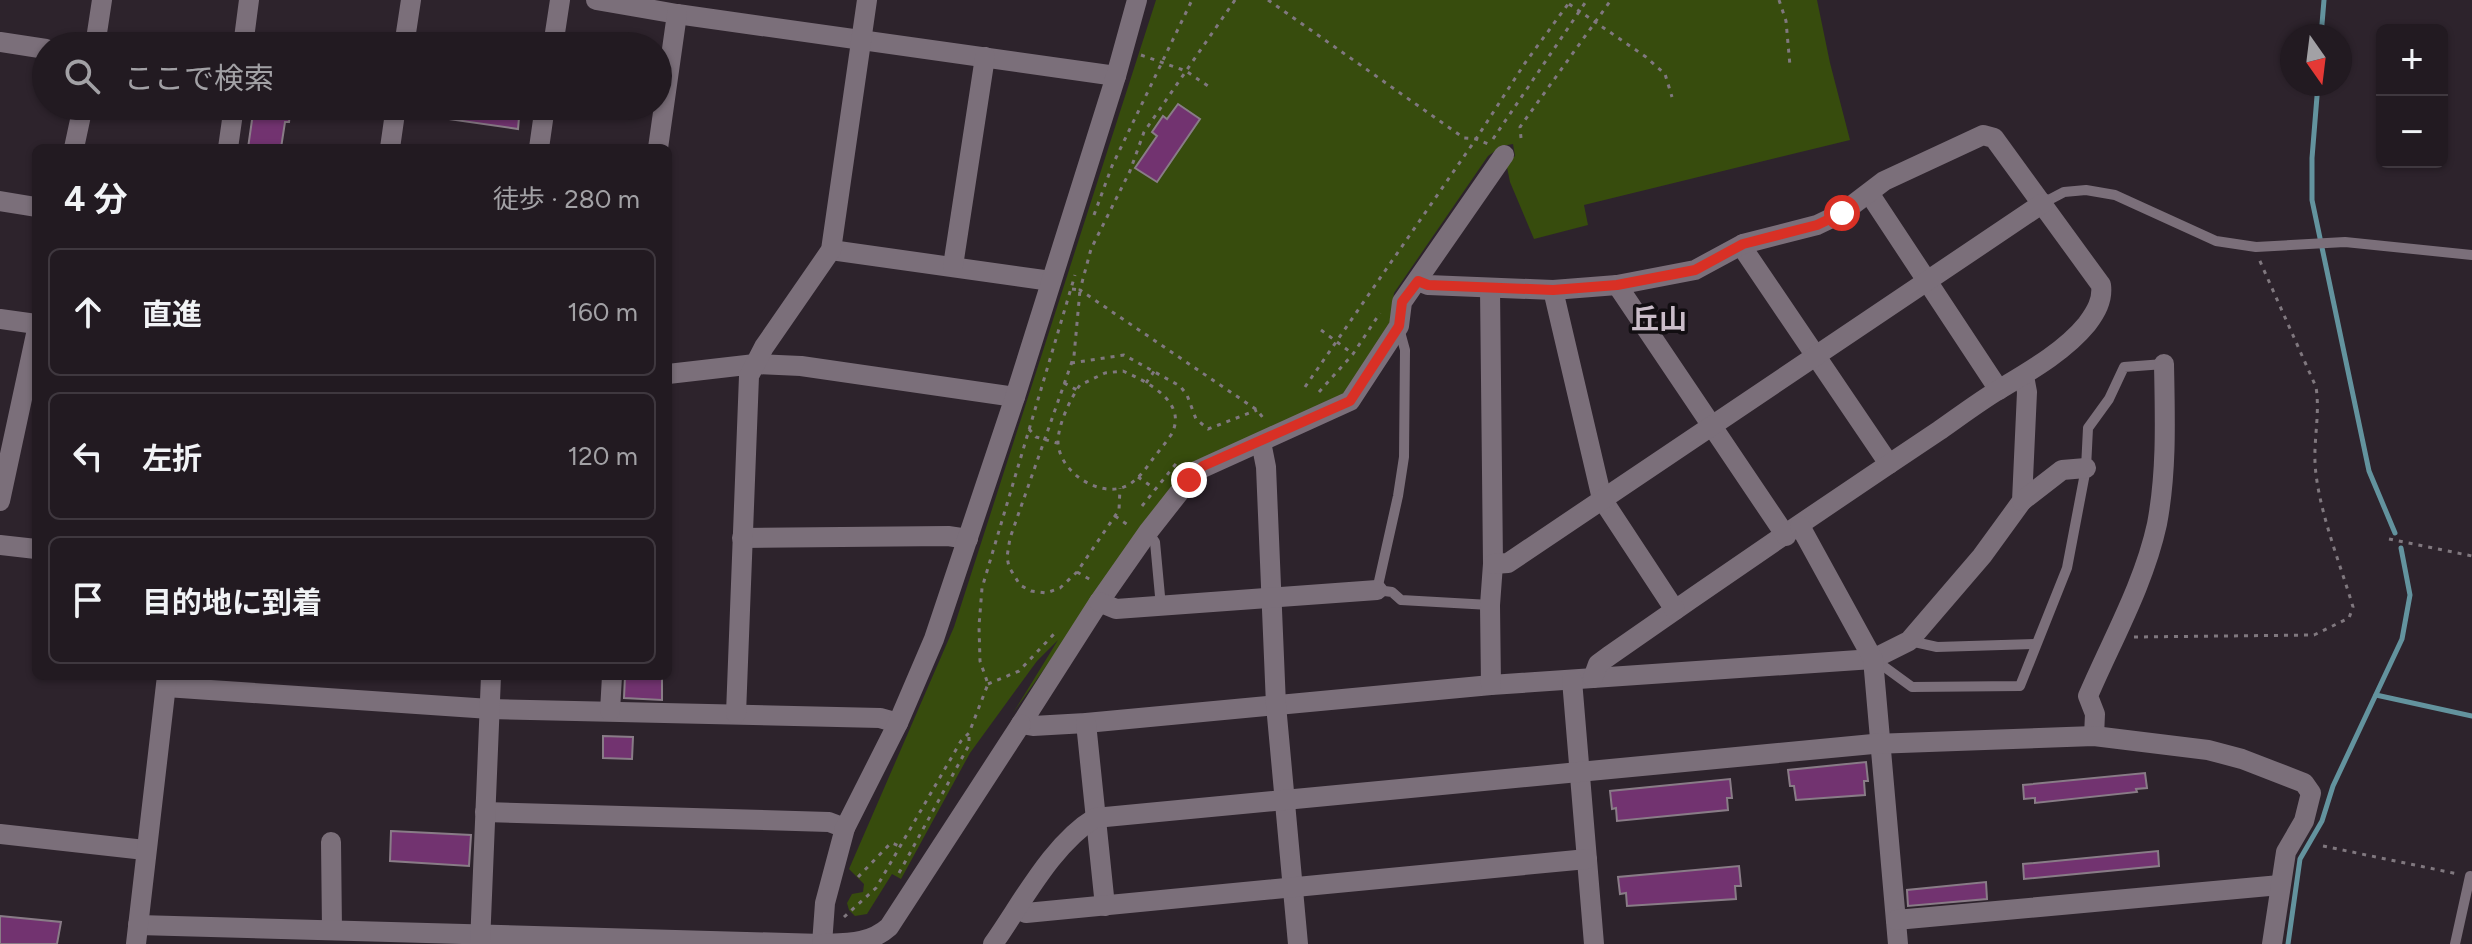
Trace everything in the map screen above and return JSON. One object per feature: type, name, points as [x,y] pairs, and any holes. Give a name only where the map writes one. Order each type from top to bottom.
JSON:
[{"type":"street","points":[[97,32],[102,0]]},
{"type":"street","points":[[245,32],[249,0]]},
{"type":"street","points":[[406,32],[411,0]]},
{"type":"street","points":[[555,32],[560,0]]},
{"type":"street","points":[[596,0],[1116,76]]},
{"type":"street","points":[[736,714],[749,376],[831,250],[867,0]]},
{"type":"street","points":[[822,944],[825,903],[845,828],[898,723],[934,639],[1015,397],[1137,0]]},
{"type":"street","points":[[672,49],[677,14]]},
{"type":"street","points":[[0,42],[32,47]]},
{"type":"street","points":[[953,266],[985,57]]},
{"type":"street","points":[[75,144],[80,120]]},
{"type":"street","points":[[229,144],[232,120]]},
{"type":"street","points":[[391,144],[394,120]]},
{"type":"street","points":[[540,144],[543,120]]},
{"type":"street","points":[[659,144],[662,120]]},
{"type":"street","points":[[1418,281],[1428,285],[1553,290],[1617,285],[1695,270],[1743,244],[1817,225],[1842,213],[1884,181],[1983,135],[1994,138],[2101,285],[2102,297],[2087,324],[2024,376],[1675,610],[1598,664],[1582,679],[1580,772],[1594,944]]},
{"type":"street","points":[[898,723],[880,718],[490,709],[321,686],[166,681],[137,934],[332,930],[480,939],[822,944],[864,942],[878,937],[889,927],[1021,724],[1093,596],[1196,471],[1264,432],[1350,401],[1399,326],[1402,302],[1418,281],[1496,150]]},
{"type":"street","points":[[1869,193],[1999,390]]},
{"type":"street","points":[[0,201],[32,206]]},
{"type":"street","points":[[1493,564],[1508,563],[2043,203]]},
{"type":"street","points":[[1743,244],[1744,250],[1889,464]]},
{"type":"street","points":[[831,250],[1051,281]]},
{"type":"street","points":[[1617,285],[1714,427],[1793,531],[1873,659],[1898,944]]},
{"type":"street","points":[[1490,289],[1491,685]]},
{"type":"street","points":[[1553,290],[1602,499],[1675,610]]},
{"type":"street","points":[[0,319],[32,323]]},
{"type":"street","points":[[0,501],[8,427],[32,347]]},
{"type":"street","points":[[672,374],[755,364],[801,366],[1015,397]]},
{"type":"street","points":[[2094,736],[2095,714],[2088,696],[2142,575],[2157,524],[2165,434],[2164,364]]},
{"type":"street","points":[[2022,501],[2027,392],[2024,376]]},
{"type":"street","points":[[1264,432],[1276,705],[1298,944]]},
{"type":"street","points":[[1021,724],[1086,723],[1491,685],[1873,659],[1909,641],[1982,556],[2022,501],[2062,470],[2086,468]]},
{"type":"street","points":[[742,538],[948,536],[968,539]]},
{"type":"street","points":[[0,545],[32,549]]},
{"type":"street","points":[[1093,596],[1116,609],[1377,590]]},
{"type":"street","points":[[480,939],[491,680]]},
{"type":"street","points":[[610,711],[612,680]]},
{"type":"street","points":[[1086,723],[1105,906]]},
{"type":"street","points":[[993,944],[1063,844],[1080,827],[1095,818],[1880,743],[2094,736],[2208,750],[2242,759],[2304,783],[2311,793],[2304,821],[2286,852],[2272,944]]},
{"type":"street","points":[[485,812],[829,822],[845,828]]},
{"type":"street","points":[[0,834],[145,850]]},
{"type":"street","points":[[331,842],[332,930]]},
{"type":"street","points":[[1018,909],[1026,913],[1587,859]]},
{"type":"street","points":[[1896,920],[2280,885]]},
{"type":"lane","points":[[2043,203],[2064,192],[2086,190],[2115,195],[2216,241],[2256,247],[2324,243],[2472,255]]},
{"type":"lane","points":[[1399,326],[1405,350],[1404,457],[1377,590],[1392,592],[1401,600],[1490,605]]},
{"type":"lane","points":[[1873,659],[1912,687],[2020,686],[2067,568],[2086,468],[2088,428],[2109,399],[2124,367],[2164,364]]},
{"type":"lane","points":[[1148,532],[1155,542],[1161,607]]},
{"type":"lane","points":[[1909,641],[1937,647],[2035,644]]},
{"type":"lane","points":[[2455,944],[2471,877]]},
{"type":"path","points":[[1092,221],[1112,166],[1192,0]]},
{"type":"path","points":[[1120,488],[1119,510],[1077,572],[1060,588],[1046,593],[1031,591],[1014,578],[1007,557],[1010,538],[1071,363],[1080,290],[1091,249],[1130,171],[1144,132],[1235,0]]},
{"type":"path","points":[[1268,0],[1464,138],[1476,139],[1496,150],[1587,0]]},
{"type":"path","points":[[1521,138],[1520,127],[1611,0]]},
{"type":"path","points":[[1779,0],[1786,21],[1790,66]]},
{"type":"path","points":[[1305,387],[1525,63],[1570,2],[1665,74],[1672,97]]},
{"type":"path","points":[[1137,54],[1186,71],[1208,86]]},
{"type":"path","points":[[2114,635],[2146,638],[2314,635],[2349,618],[2353,607],[2318,490],[2315,461],[2319,410],[2316,387],[2256,247]]},
{"type":"path","points":[[895,880],[969,745],[969,733],[988,684],[980,661],[982,588],[1075,275]]},
{"type":"path","points":[[1072,289],[1080,290],[1257,410],[1264,432]]},
{"type":"path","points":[[1314,397],[1353,354],[1379,313]]},
{"type":"path","points":[[1321,330],[1353,354]]},
{"type":"path","points":[[1071,363],[1124,355],[1155,370],[1180,386],[1196,419],[1204,428],[1212,428],[1257,410]]},
{"type":"path","points":[[1146,383],[1155,370]]},
{"type":"path","points":[[1123,371],[1146,383],[1175,408],[1172,433],[1138,477],[1120,488],[1100,488],[1076,475],[1068,466],[1058,443],[1077,390],[1093,377],[1113,372],[1123,371]]},
{"type":"path","points":[[1064,383],[1077,390]]},
{"type":"path","points":[[1028,428],[1036,437],[1058,443]]},
{"type":"path","points":[[1137,513],[1182,458]]},
{"type":"path","points":[[1138,477],[1155,489]]},
{"type":"path","points":[[999,535],[1010,538]]},
{"type":"path","points":[[2389,539],[2472,556]]},
{"type":"path","points":[[1077,572],[1092,581],[1093,596]]},
{"type":"path","points":[[988,684],[1019,671],[1060,626]]},
{"type":"path","points":[[852,910],[876,888],[961,741],[969,733]]},
{"type":"path","points":[[858,877],[889,845],[892,843],[901,847]]},
{"type":"path","points":[[2323,846],[2471,877]]},
{"type":"green space","points":[[1156,0],[1817,0],[1850,140],[1584,205],[1588,225],[1534,239],[1510,182],[1506,162],[1515,156],[1513,144],[1502,146],[1488,156],[1394,293],[1390,322],[1345,393],[1187,468],[1013,713],[1058,640],[1037,661],[970,753],[901,879],[892,874],[867,914],[855,916],[847,903],[852,894],[863,892],[864,884],[849,869],[954,627]]},
{"type":"building","points":[[1178,104],[1200,119],[1157,182],[1135,168],[1157,136],[1152,132],[1163,116],[1167,119]]},
{"type":"building","points":[[252,120],[289,120],[285,122],[282,144],[249,144]]},
{"type":"building","points":[[455,120],[519,120],[518,129]]},
{"type":"building","points":[[625,680],[662,680],[662,700],[624,698]]},
{"type":"building","points":[[603,736],[633,737],[632,759],[603,758]]},
{"type":"building","points":[[1866,762],[1868,781],[1864,781],[1865,795],[1796,800],[1794,786],[1790,786],[1788,770]]},
{"type":"building","points":[[2145,773],[2147,788],[2136,789],[2137,792],[2035,803],[2035,798],[2024,799],[2023,785]]},
{"type":"building","points":[[1730,779],[1732,798],[1727,798],[1728,810],[1617,821],[1616,808],[1612,809],[1610,791]]},
{"type":"building","points":[[391,831],[471,835],[469,866],[390,861]]},
{"type":"building","points":[[2158,851],[2159,866],[2024,879],[2023,864]]},
{"type":"building","points":[[1739,866],[1741,886],[1735,886],[1736,899],[1627,906],[1626,893],[1620,894],[1618,877]]},
{"type":"building","points":[[1986,882],[1987,899],[1908,906],[1907,890]]},
{"type":"building","points":[[0,916],[61,922],[57,944],[0,944]]},
{"type":"waterway","points":[[2322,24],[2324,0]]},
{"type":"waterway","points":[[2317,96],[2312,200],[2369,471],[2395,533]]},
{"type":"waterway","points":[[2288,944],[2300,859],[2322,821],[2333,786],[2402,639],[2410,595],[2401,548]]},
{"type":"waterway","points":[[2376,695],[2472,716]]},
{"type":"district","name":"丘山","points":[[1659,319]]},
{"type":"route","points":[[1189,480],[1203,466],[1350,401],[1399,326],[1402,302],[1418,281],[1428,285],[1490,289],[1553,290],[1617,285],[1695,270],[1743,244],[1817,225],[1842,213]]}]
